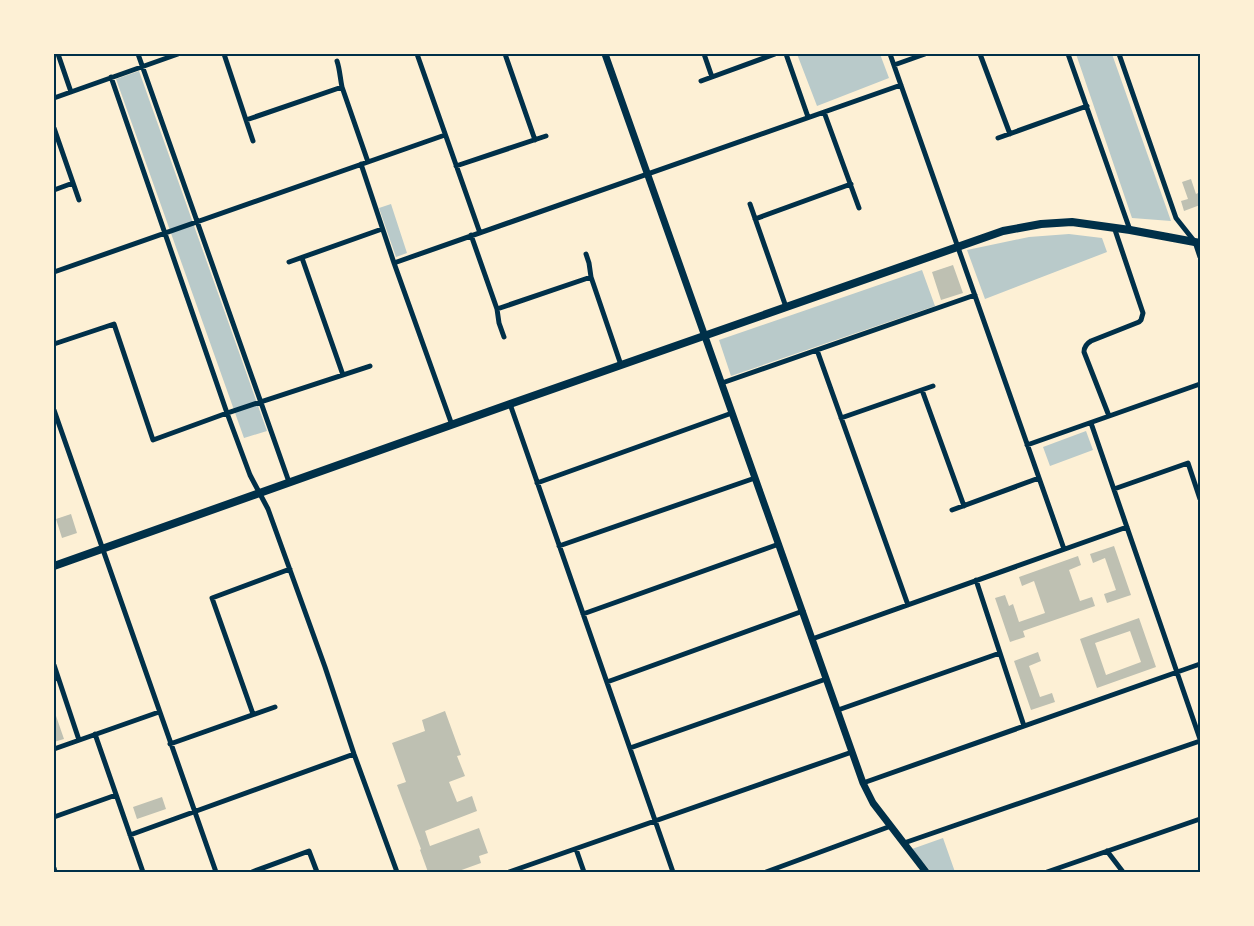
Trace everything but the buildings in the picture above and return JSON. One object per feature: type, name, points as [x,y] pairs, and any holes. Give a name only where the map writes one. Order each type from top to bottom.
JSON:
[{"type":"main road","points":[[54,566],[1003,231],[1041,224],[1072,222],[1114,227],[1198,242]]},
{"type":"street","points":[[58,54],[71,92]]},
{"type":"street","points":[[138,54],[289,482]]},
{"type":"street","points":[[54,98],[178,54]]},
{"type":"street","points":[[224,54],[254,142]]},
{"type":"street","points":[[417,54],[480,232]]},
{"type":"street","points":[[505,54],[535,140]]},
{"type":"street","points":[[605,54],[864,783],[873,803],[926,872]]},
{"type":"street","points":[[704,54],[712,77]]},
{"type":"street","points":[[701,81],[775,54]]},
{"type":"street","points":[[786,54],[808,117]]},
{"type":"street","points":[[890,54],[1064,549]]},
{"type":"street","points":[[894,65],[925,54]]},
{"type":"street","points":[[980,54],[1010,134]]},
{"type":"street","points":[[1068,54],[1130,230]]},
{"type":"street","points":[[1119,54],[1176,218],[1198,242],[1200,257]]},
{"type":"street","points":[[337,61],[340,70],[340,81],[368,162]]},
{"type":"street","points":[[111,78],[227,413],[250,475],[268,509],[397,872]]},
{"type":"street","points":[[394,263],[900,85]]},
{"type":"street","points":[[246,120],[342,87]]},
{"type":"street","points":[[998,138],[1087,106]]},
{"type":"street","points":[[824,112],[859,208]]},
{"type":"street","points":[[54,128],[79,200]]},
{"type":"street","points":[[54,272],[445,135]]},
{"type":"street","points":[[456,166],[546,136]]},
{"type":"street","points":[[361,164],[382,229],[452,425]]},
{"type":"street","points":[[54,190],[73,183]]},
{"type":"street","points":[[755,219],[850,184]]},
{"type":"street","points":[[750,204],[786,307]]},
{"type":"street","points":[[1109,416],[1084,349],[1091,340],[1139,322],[1142,320],[1143,313],[1114,227]]},
{"type":"street","points":[[289,262],[382,229]]},
{"type":"street","points":[[471,235],[497,309],[504,337]]},
{"type":"street","points":[[586,254],[591,277],[621,365]]},
{"type":"street","points":[[302,258],[343,375]]},
{"type":"street","points":[[497,309],[591,277]]},
{"type":"street","points":[[722,383],[975,295]]},
{"type":"street","points":[[54,344],[114,324],[153,440],[227,413],[370,366]]},
{"type":"street","points":[[817,350],[908,605]]},
{"type":"street","points":[[1027,444],[1200,384]]},
{"type":"street","points":[[842,418],[933,386]]},
{"type":"street","points":[[922,390],[964,506]]},
{"type":"street","points":[[510,404],[673,872]]},
{"type":"street","points":[[54,410],[101,549],[216,872]]},
{"type":"street","points":[[537,482],[732,413]]},
{"type":"street","points":[[904,843],[1200,740],[1091,423]]},
{"type":"street","points":[[1114,489],[1188,463],[1200,499]]},
{"type":"street","points":[[559,546],[755,478]]},
{"type":"street","points":[[952,510],[1039,478]]},
{"type":"street","points":[[812,638],[1127,527]]},
{"type":"street","points":[[583,614],[779,544]]},
{"type":"street","points":[[253,714],[212,598],[290,570]]},
{"type":"street","points":[[976,580],[1024,726]]},
{"type":"street","points":[[607,682],[802,611]]},
{"type":"street","points":[[838,710],[1000,653]]},
{"type":"street","points":[[864,783],[1200,664]]},
{"type":"street","points":[[54,665],[56,680],[79,740]]},
{"type":"street","points":[[630,748],[826,679]]},
{"type":"street","points":[[170,744],[275,707]]},
{"type":"street","points":[[54,749],[159,712]]},
{"type":"street","points":[[95,734],[143,872]]},
{"type":"street","points":[[509,872],[852,752]]},
{"type":"street","points":[[130,835],[354,754]]},
{"type":"street","points":[[54,817],[116,795]]},
{"type":"street","points":[[1047,872],[1200,819]]},
{"type":"street","points":[[766,872],[891,826]]},
{"type":"street","points":[[576,849],[584,872]]},
{"type":"street","points":[[252,872],[309,851],[317,872]]},
{"type":"street","points":[[1107,851],[1122,872]]},
{"type":"street","points":[[54,868],[55,872]]},
{"type":"shaded area","points":[[797,54],[880,54],[889,78],[817,106]]},
{"type":"shaded area","points":[[1076,54],[1112,54],[1171,221],[1132,218]]},
{"type":"shaded area","points":[[139,71],[267,431],[244,438],[116,79]]},
{"type":"shaded area","points":[[391,204],[407,253],[396,257],[379,208]]},
{"type":"shaded area","points":[[1069,234],[1102,238],[1107,252],[985,299],[967,250],[1029,237]]},
{"type":"shaded area","points":[[922,270],[935,306],[731,376],[719,340]]},
{"type":"shaded area","points":[[1086,431],[1093,450],[1050,466],[1043,447]]},
{"type":"shaded area","points":[[943,838],[955,872],[931,872],[912,849]]}]
